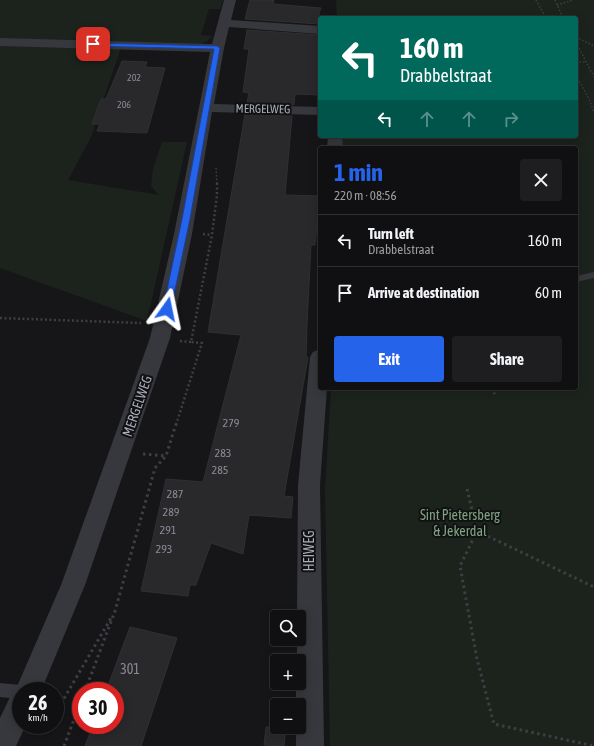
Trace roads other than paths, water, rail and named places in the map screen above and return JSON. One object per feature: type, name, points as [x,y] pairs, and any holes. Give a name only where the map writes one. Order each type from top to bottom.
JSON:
[{"type":"street","name":"MERGELWEG","points":[[32,682],[73,585],[149,374],[164,324],[200,144],[205,108],[217,48],[230,0]]},
{"type":"street","points":[[223,23],[318,30]]},
{"type":"street","points":[[0,42],[217,48]]},
{"type":"street","name":"MERGELWEG","points":[[205,108],[318,110]]},
{"type":"street","name":"HEIWEG","points":[[310,746],[309,485],[318,380]]},
{"type":"street","points":[[1,746],[12,723]]},
{"type":"lane","points":[[578,279],[594,275]]},
{"type":"lane","points":[[0,690],[12,691]]},
{"type":"park label","name":"Sint Pietersberg & Jekerdal","points":[[460,524]]}]
